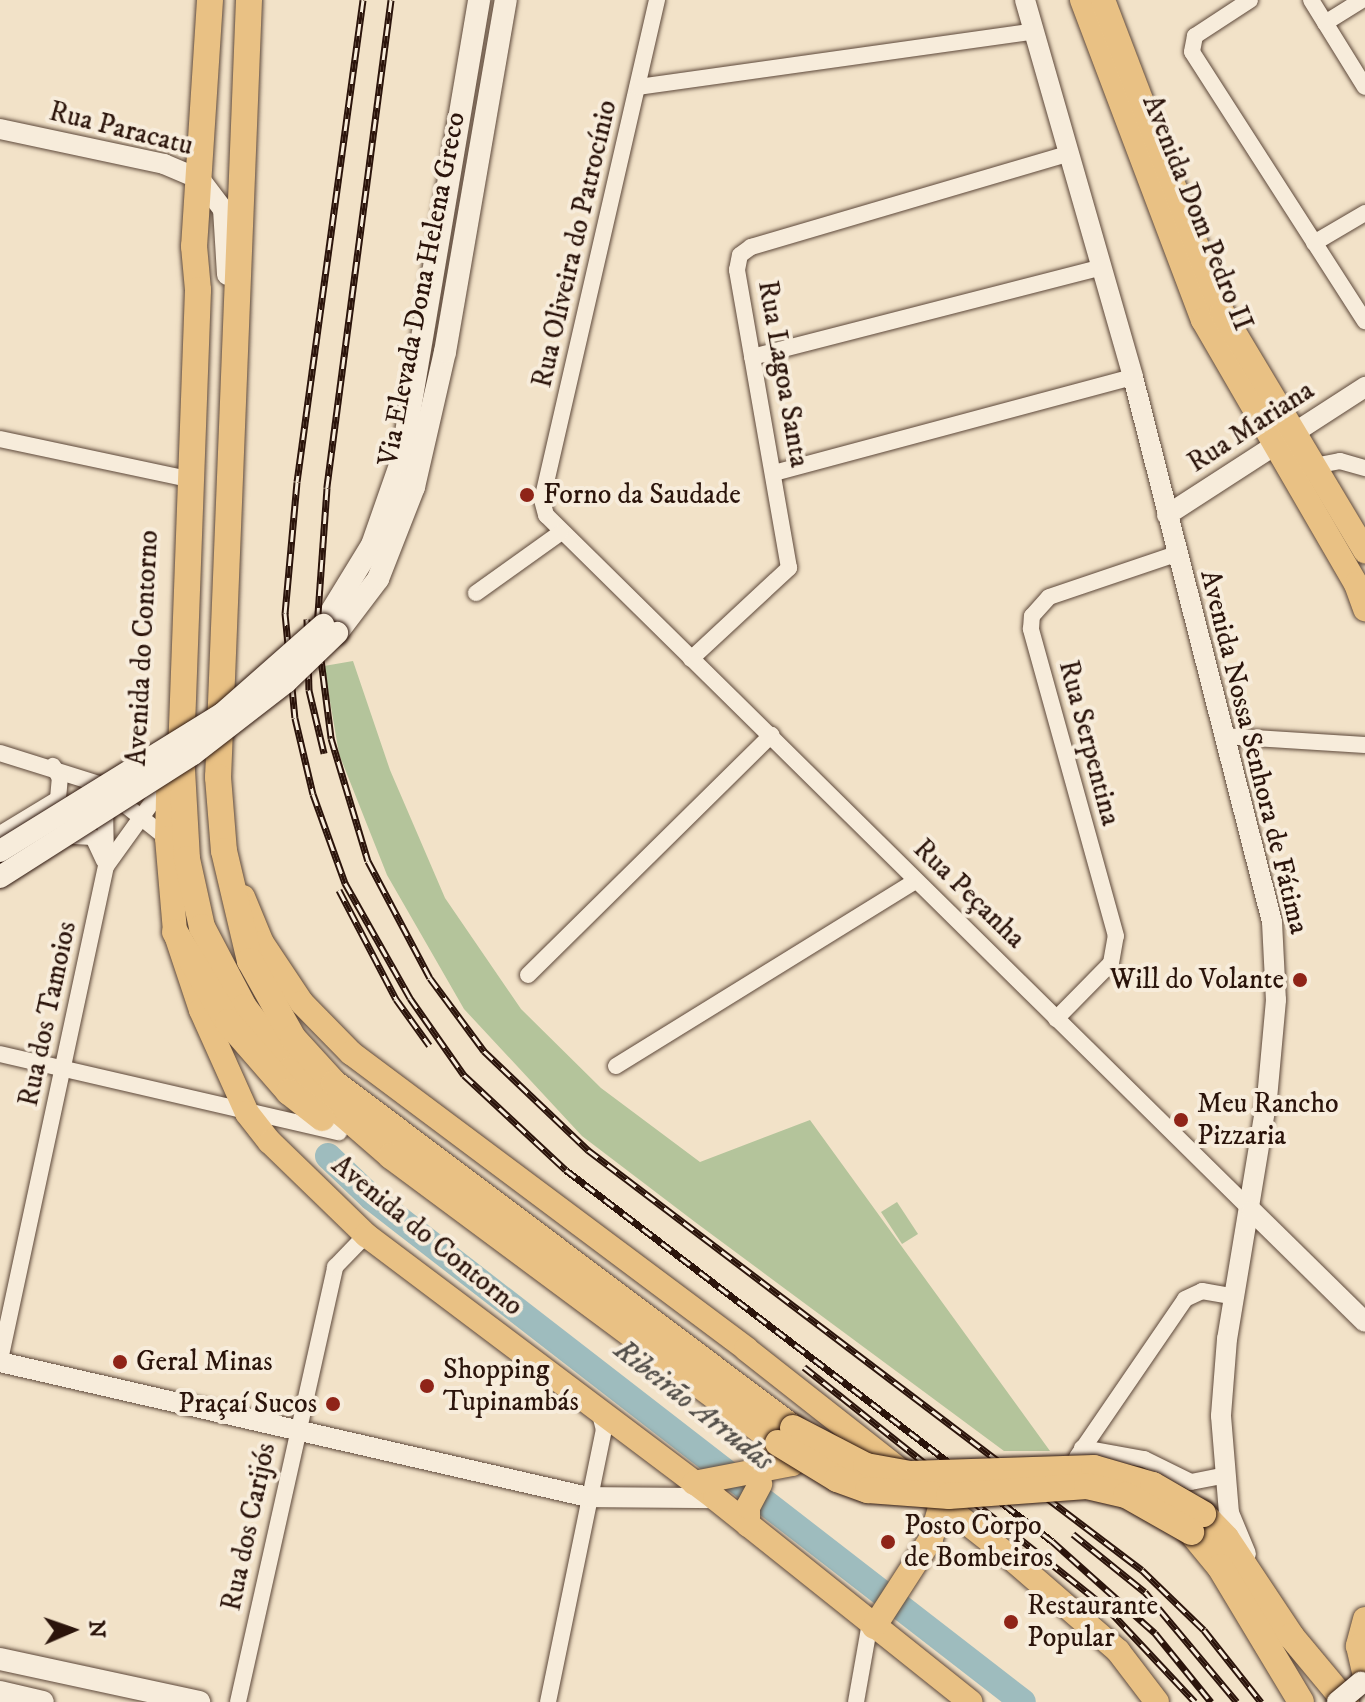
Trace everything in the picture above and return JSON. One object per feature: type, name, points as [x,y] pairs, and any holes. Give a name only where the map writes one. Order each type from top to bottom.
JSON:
[{"type":"highway","name":"Avenida do Contorno","points":[[210,0],[194,246],[198,290],[181,752],[194,903],[229,982],[275,1050],[749,1480],[837,1479],[868,1490],[949,1496],[1087,1486],[1126,1495],[1197,1523],[1255,1576],[1291,1636],[1346,1702]]},
{"type":"highway","name":"Avenida do Contorno","points":[[249,0],[218,777],[224,851],[238,922],[263,992],[293,1038],[334,1083],[749,1480]]},
{"type":"highway","points":[[175,932],[228,1022],[289,1092],[339,1132],[391,1156]]},
{"type":"highway","name":"Avenida do Contorno","points":[[1197,1523],[1301,1702]]},
{"type":"main road","name":"Via Elevada Dona Helena Greco","points":[[0,851],[222,714],[330,629],[372,545],[401,462],[479,0]]},
{"type":"main road","name":"Via Elevada Dona Helena Greco","points":[[0,877],[193,754],[286,682],[330,629],[378,579],[414,487],[445,352],[506,0]]},
{"type":"main road","name":"Avenida Dom Pedro II","points":[[1082,0],[1203,320],[1282,439],[1314,466],[1365,551]]},
{"type":"main road","name":"Avenida Dom Pedro II","points":[[1103,0],[1222,312],[1356,584],[1365,609]]},
{"type":"main road","name":"Avenida do Contorno","points":[[194,246],[167,838],[175,932],[201,1010],[247,1113],[291,1165],[366,1235],[600,1414],[749,1480],[875,1629],[971,1702]]},
{"type":"main road","name":"Avenida do Contorno","points":[[224,851],[262,943],[302,1003],[351,1053],[746,1349],[880,1460],[941,1503],[1118,1651],[1157,1702]]},
{"type":"main road","points":[[746,1349],[811,1428],[792,1464],[749,1480]]},
{"type":"main road","points":[[749,1480],[880,1460]]},
{"type":"main road","points":[[875,1629],[916,1566],[936,1527],[941,1503]]},
{"type":"main road","points":[[1338,1702],[1365,1677],[1358,1646],[1365,1619]]},
{"type":"main road","points":[[0,1659],[199,1702]]},
{"type":"main road","points":[[0,1692],[43,1702]]},
{"type":"street","name":"Rua Oliveira do Patrocínio","points":[[542,500],[657,0]]},
{"type":"street","name":"Avenida Nossa Senhora de Fátima","points":[[1025,0],[1133,377],[1276,954],[1268,1084],[1252,1211],[1235,1297],[1221,1416],[1223,1476],[1229,1513],[1255,1576]]},
{"type":"street","points":[[1250,0],[1195,36],[1192,52],[1365,321]]},
{"type":"street","points":[[1311,0],[1365,87]]},
{"type":"street","points":[[1325,23],[1362,0]]},
{"type":"street","points":[[638,87],[1034,31]]},
{"type":"street","name":"Rua Paracatu","points":[[0,129],[164,164],[200,179],[223,209],[228,277],[237,291]]},
{"type":"street","name":"Rua Lagoa Santa","points":[[691,659],[789,568],[737,270],[744,250],[1068,154]]},
{"type":"street","points":[[1314,243],[1365,213]]},
{"type":"street","points":[[752,357],[1103,267]]},
{"type":"street","points":[[774,473],[1133,377]]},
{"type":"street","name":"Rua Mariana","points":[[1167,515],[1365,387]]},
{"type":"street","points":[[0,439],[184,478]]},
{"type":"street","points":[[1314,466],[1340,461],[1365,468]]},
{"type":"street","name":"Rua Peçanha","points":[[542,500],[560,533],[771,735],[915,881],[1365,1322]]},
{"type":"street","points":[[476,593],[560,533]]},
{"type":"street","name":"Rua Serpentina","points":[[1056,1019],[1111,963],[1116,936],[1031,629],[1032,616],[1049,597],[1176,554]]},
{"type":"street","points":[[528,975],[771,735]]},
{"type":"street","points":[[1223,736],[1365,745]]},
{"type":"street","points":[[0,753],[53,766],[99,784],[144,816],[167,838]]},
{"type":"street","points":[[53,766],[60,778],[58,799]]},
{"type":"street","name":"Rua dos Tamoios","points":[[106,866],[168,780]]},
{"type":"street","name":"Rua dos Tamoios","points":[[0,1361],[106,866],[108,819],[99,784]]},
{"type":"street","points":[[0,834],[58,799]]},
{"type":"street","points":[[58,799],[76,815],[74,836]]},
{"type":"street","points":[[0,884],[74,836],[93,837],[106,866]]},
{"type":"street","points":[[616,1066],[915,881]]},
{"type":"street","points":[[0,1054],[65,1066],[247,1113],[339,1132]]},
{"type":"street","name":"Rua dos Carijós","points":[[238,1702],[296,1430],[335,1267],[366,1235]]},
{"type":"street","points":[[1223,1476],[1191,1482],[1144,1459],[1079,1453],[1185,1299],[1202,1291],[1235,1297]]},
{"type":"street","points":[[0,1361],[588,1497],[749,1480]]},
{"type":"street","points":[[548,1702],[604,1430],[600,1414]]},
{"type":"street","points":[[856,1702],[875,1629]]},
{"type":"green space","points":[[353,661],[390,770],[445,898],[521,1009],[601,1088],[700,1162],[810,1120],[1050,1451],[1004,1451],[695,1222],[582,1136],[464,1009],[387,875],[339,754],[324,666]]},
{"type":"green space","points":[[897,1202],[918,1234],[902,1244],[881,1212]]},
{"type":"waterway","name":"Ribeirão Arrudas","points":[[328,1156],[372,1198],[1023,1702]]},
{"type":"railway","points":[[363,0],[297,482],[285,613],[295,718],[313,794],[345,883],[410,998],[464,1075],[566,1170],[1052,1541],[1155,1633],[1211,1702]]},
{"type":"railway","points":[[391,0],[327,488],[317,628],[331,738],[368,861],[430,978],[484,1051],[588,1150],[1142,1570],[1204,1630],[1261,1702]]},
{"type":"railway","points":[[307,619],[309,690],[324,753]]},
{"type":"railway","points":[[339,890],[396,999],[429,1045]]},
{"type":"railway","points":[[804,1367],[1108,1609],[1195,1702]]},
{"type":"railway","points":[[1073,1534],[1145,1592],[1237,1702]]},
{"type":"place","name":"Forno da Saudade","points":[[527,495]]},
{"type":"place","name":"Will do Volante","points":[[1300,980]]},
{"type":"place","name":"Meu Rancho Pizzaria","points":[[1181,1120]]},
{"type":"place","name":"Geral Minas","points":[[120,1362]]},
{"type":"place","name":"Shopping Tupinambás","points":[[427,1386]]},
{"type":"place","name":"Praçaí Sucos","points":[[333,1404]]},
{"type":"place","name":"Posto Corpo de Bombeiros","points":[[888,1542]]},
{"type":"place","name":"Restaurante Popular","points":[[1011,1622]]}]
